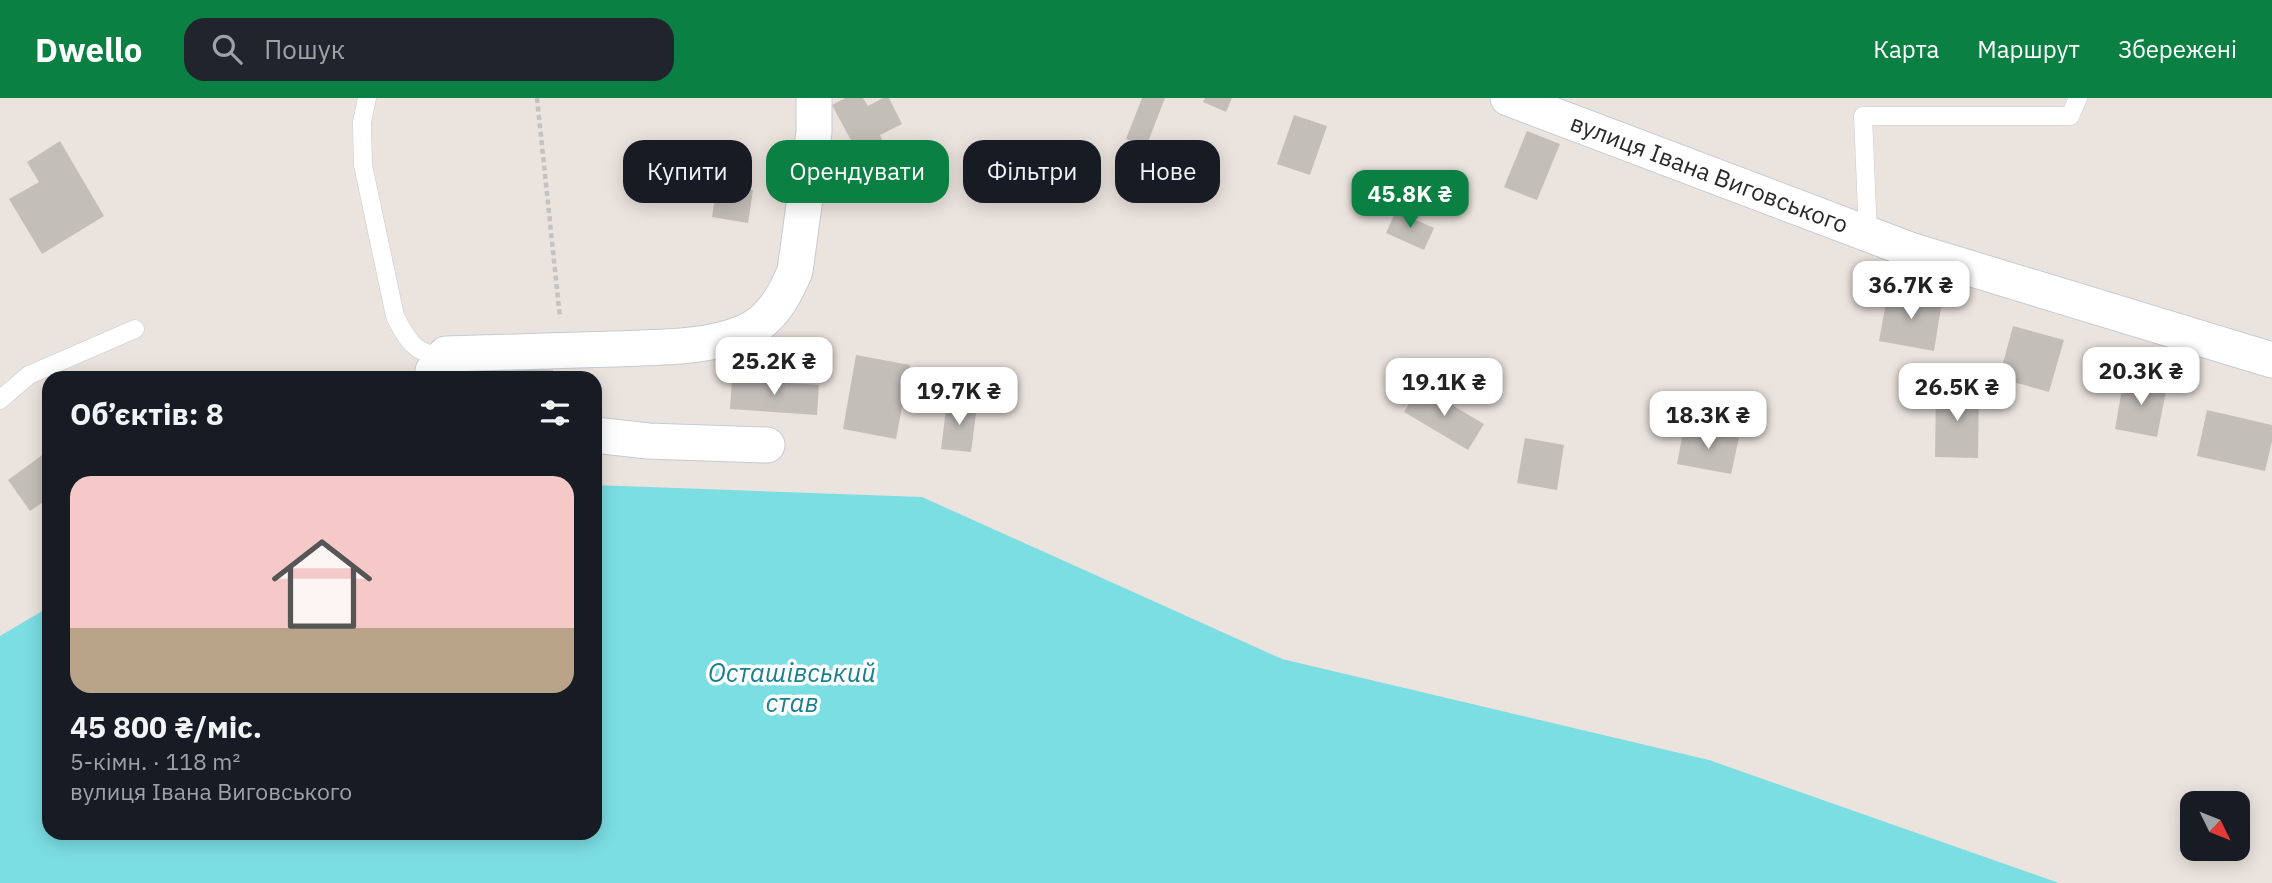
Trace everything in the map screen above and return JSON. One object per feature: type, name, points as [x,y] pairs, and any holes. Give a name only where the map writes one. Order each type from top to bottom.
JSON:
[{"type":"street","points":[[440,366],[564,350],[708,344],[747,331],[770,314],[788,289],[795,271],[814,132],[814,98]]},
{"type":"street","name":"вулиця Івана Виговського","points":[[1507,98],[1913,251],[2272,359]]},
{"type":"street","points":[[602,436],[648,441],[766,446]]},
{"type":"lane","points":[[367,98],[362,122],[363,165],[396,316],[403,332],[414,346],[434,356],[440,366]]},
{"type":"lane","points":[[1868,234],[1863,107],[2070,116],[2078,98]]},
{"type":"lane","points":[[0,400],[29,375],[135,329]]},
{"type":"path","points":[[537,98],[564,350]]},
{"type":"water","name":"Осташівський став","points":[[602,485],[922,497],[1282,659],[1709,760],[2059,883],[0,883],[0,636],[42,611],[42,840],[602,840]]},
{"type":"building","points":[[845,98],[863,98],[868,106],[883,98],[889,98],[902,124],[880,135],[882,140],[851,140],[832,105]]},
{"type":"building","points":[[1142,98],[1165,98],[1149,140],[1126,139]]},
{"type":"building","points":[[1205,98],[1232,98],[1226,112],[1203,102]]},
{"type":"building","points":[[1294,115],[1327,126],[1310,175],[1277,164]]},
{"type":"building","points":[[1527,131],[1560,144],[1537,200],[1504,187]]},
{"type":"building","points":[[60,141],[104,216],[42,254],[9,199],[39,182],[27,162]]},
{"type":"building","points":[[714,203],[751,203],[748,223],[712,217]]},
{"type":"building","points":[[1396,211],[1434,228],[1424,250],[1386,233]]},
{"type":"building","points":[[1888,291],[1942,301],[1934,351],[1879,341]]},
{"type":"building","points":[[2013,326],[2064,340],[2049,392],[1999,378]]},
{"type":"building","points":[[856,355],[910,365],[896,439],[843,429]]},
{"type":"building","points":[[465,363],[553,370],[553,371],[464,371]]},
{"type":"building","points":[[2124,378],[2167,386],[2157,437],[2115,429]]},
{"type":"building","points":[[732,379],[819,385],[817,415],[730,409]]},
{"type":"building","points":[[1420,386],[1484,424],[1468,450],[1404,412]]},
{"type":"building","points":[[1936,388],[1979,388],[1978,458],[1935,457]]},
{"type":"building","points":[[947,402],[977,406],[971,452],[941,449]]},
{"type":"building","points":[[2207,410],[2272,425],[2272,441],[2265,471],[2197,456]]},
{"type":"building","points":[[1684,427],[1739,438],[1731,474],[1677,464]]},
{"type":"building","points":[[1525,438],[1564,445],[1557,490],[1517,483]]},
{"type":"building","points":[[42,455],[42,503],[30,511],[8,480]]}]
